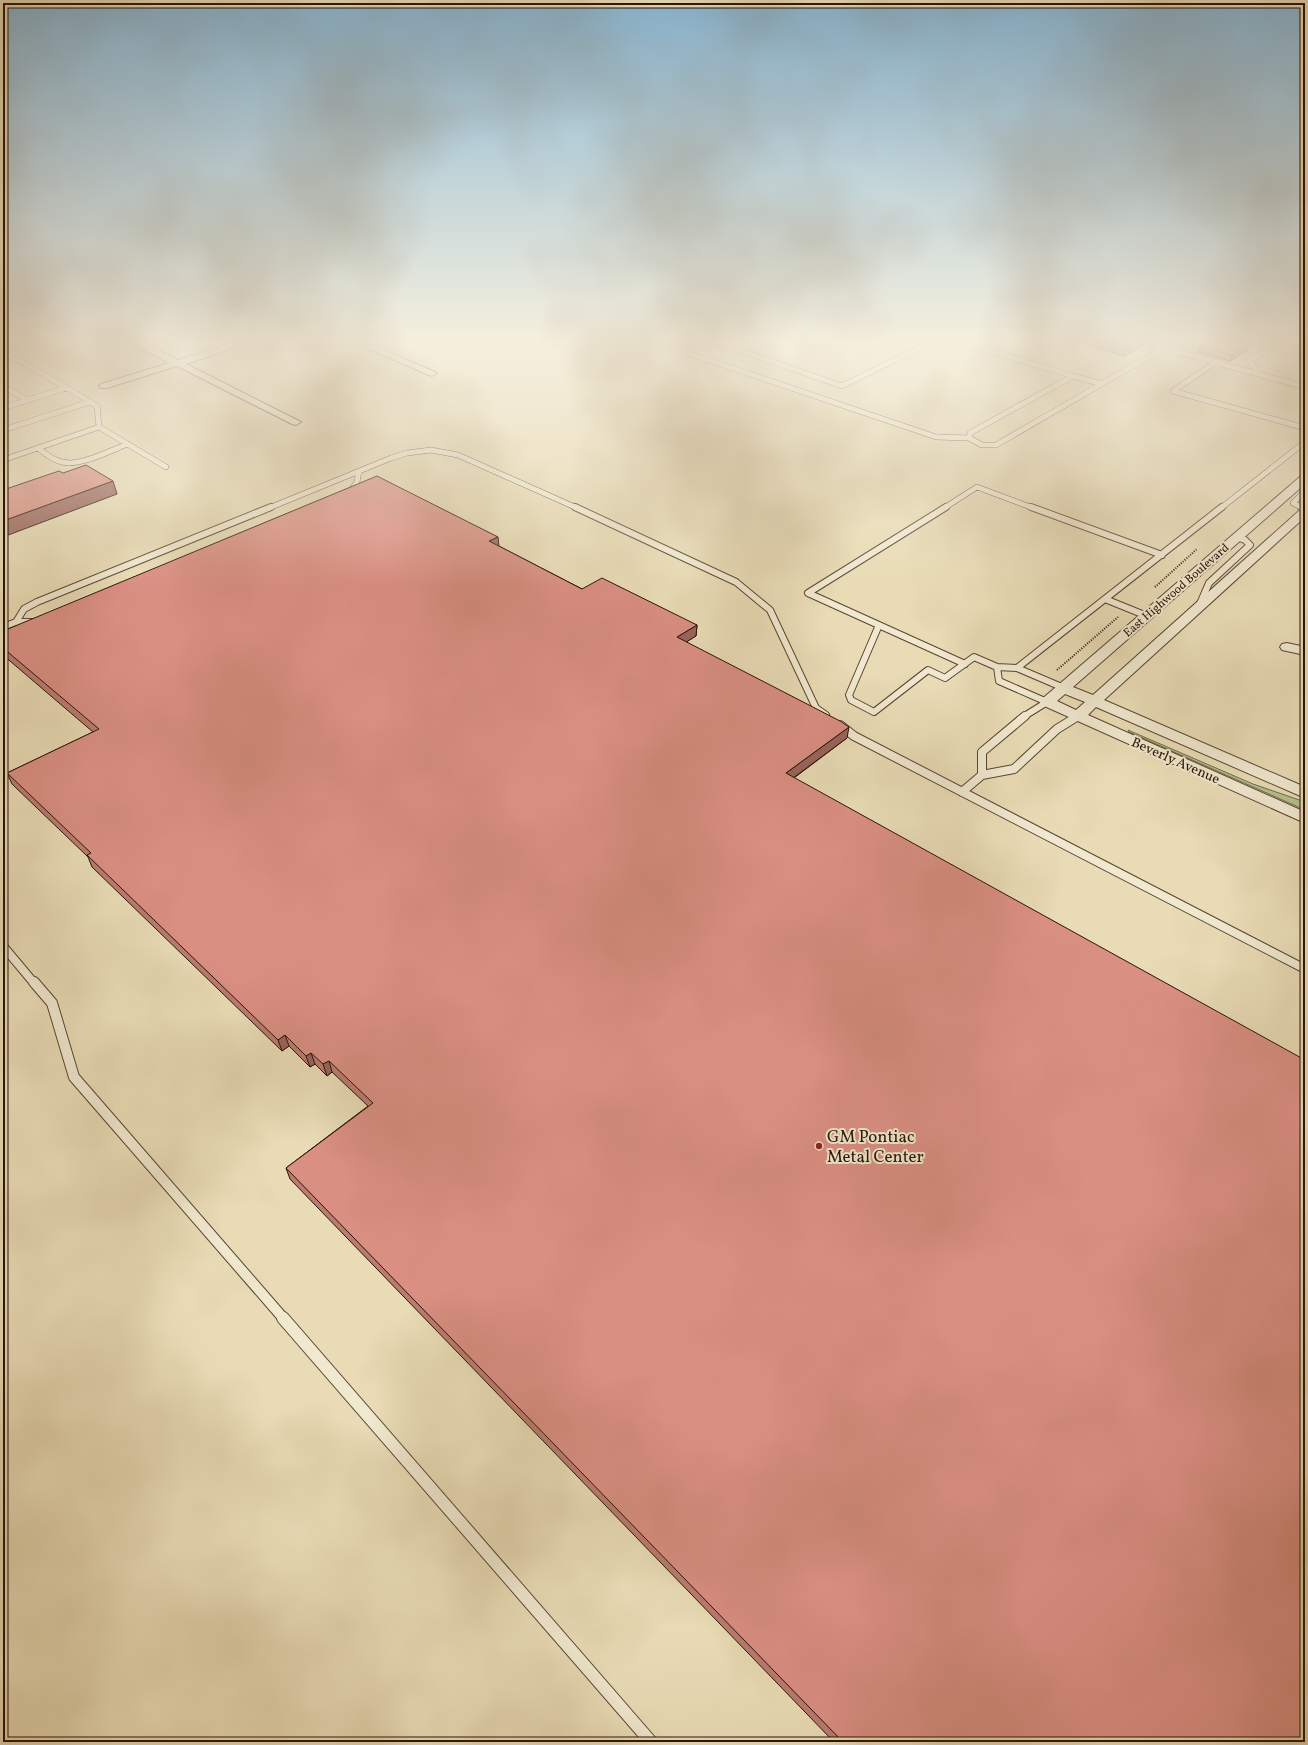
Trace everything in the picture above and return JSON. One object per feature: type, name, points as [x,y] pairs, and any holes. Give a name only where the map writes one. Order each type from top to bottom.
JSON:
[{"type":"street","name":"East Highwood Boulevard","points":[[1047,702],[1305,478]]},
{"type":"street","name":"East Highwood Boulevard","points":[[1078,716],[1305,510]]},
{"type":"street","points":[[1287,647],[1305,651]]},
{"type":"street","name":"Beverly Avenue","points":[[1064,688],[1305,793]]},
{"type":"street","name":"Beverly Avenue","points":[[1047,702],[1305,818]]},
{"type":"lane","points":[[3,430],[23,423]]},
{"type":"lane","points":[[897,423],[936,437],[969,438],[974,443],[986,447],[996,446],[1035,423]]},
{"type":"lane","points":[[969,438],[970,433],[987,423]]},
{"type":"lane","points":[[1289,423],[1305,428]]},
{"type":"lane","points":[[3,460],[99,427],[166,467]]},
{"type":"lane","points":[[1017,668],[1305,442]]},
{"type":"lane","points":[[38,448],[54,460],[66,463],[82,460],[128,444]]},
{"type":"lane","points":[[16,622],[24,609],[37,602],[358,471],[407,454],[431,450],[458,455],[543,492],[736,582],[770,610],[816,708],[854,736],[1305,969]]},
{"type":"lane","points":[[341,498],[351,491],[357,482],[358,471]]},
{"type":"lane","points":[[965,664],[808,593],[977,487],[1162,554]]},
{"type":"lane","points":[[1305,491],[1293,502],[1305,510]]},
{"type":"lane","points":[[1199,607],[1209,583],[1250,545],[1245,540],[1237,537]]},
{"type":"lane","points":[[1105,599],[1147,616]]},
{"type":"lane","points":[[3,627],[16,622],[44,622]]},
{"type":"lane","points":[[879,625],[849,694],[851,700],[874,712],[928,670],[945,678],[974,657],[997,667],[1017,668],[1064,688]]},
{"type":"lane","points":[[997,667],[999,681],[1047,702]]},
{"type":"lane","points":[[982,775],[982,752],[1026,715],[1047,702]]},
{"type":"lane","points":[[962,792],[982,775],[1014,769],[1057,729],[1078,716]]},
{"type":"lane","points":[[3,946],[52,1003],[74,1077],[651,1742]]},
{"type":"green space","points":[[1128,730],[1253,784],[1305,802],[1305,810],[1129,732]]},
{"type":"building","points":[[86,465],[113,481],[3,521],[3,490],[59,471],[63,473]]},
{"type":"building","name":"GM Pontiac Metal Center","points":[[377,476],[498,537],[489,541],[582,589],[602,578],[697,625],[677,637],[849,727],[786,773],[1305,1060],[1305,1742],[843,1742],[286,1168],[373,1103],[329,1061],[323,1064],[311,1053],[306,1056],[285,1035],[278,1040],[87,855],[91,853],[7,773],[99,729],[3,648],[3,631]]},
{"type":"place","name":"GM Pontiac Metal Center","points":[[819,1146]]}]
